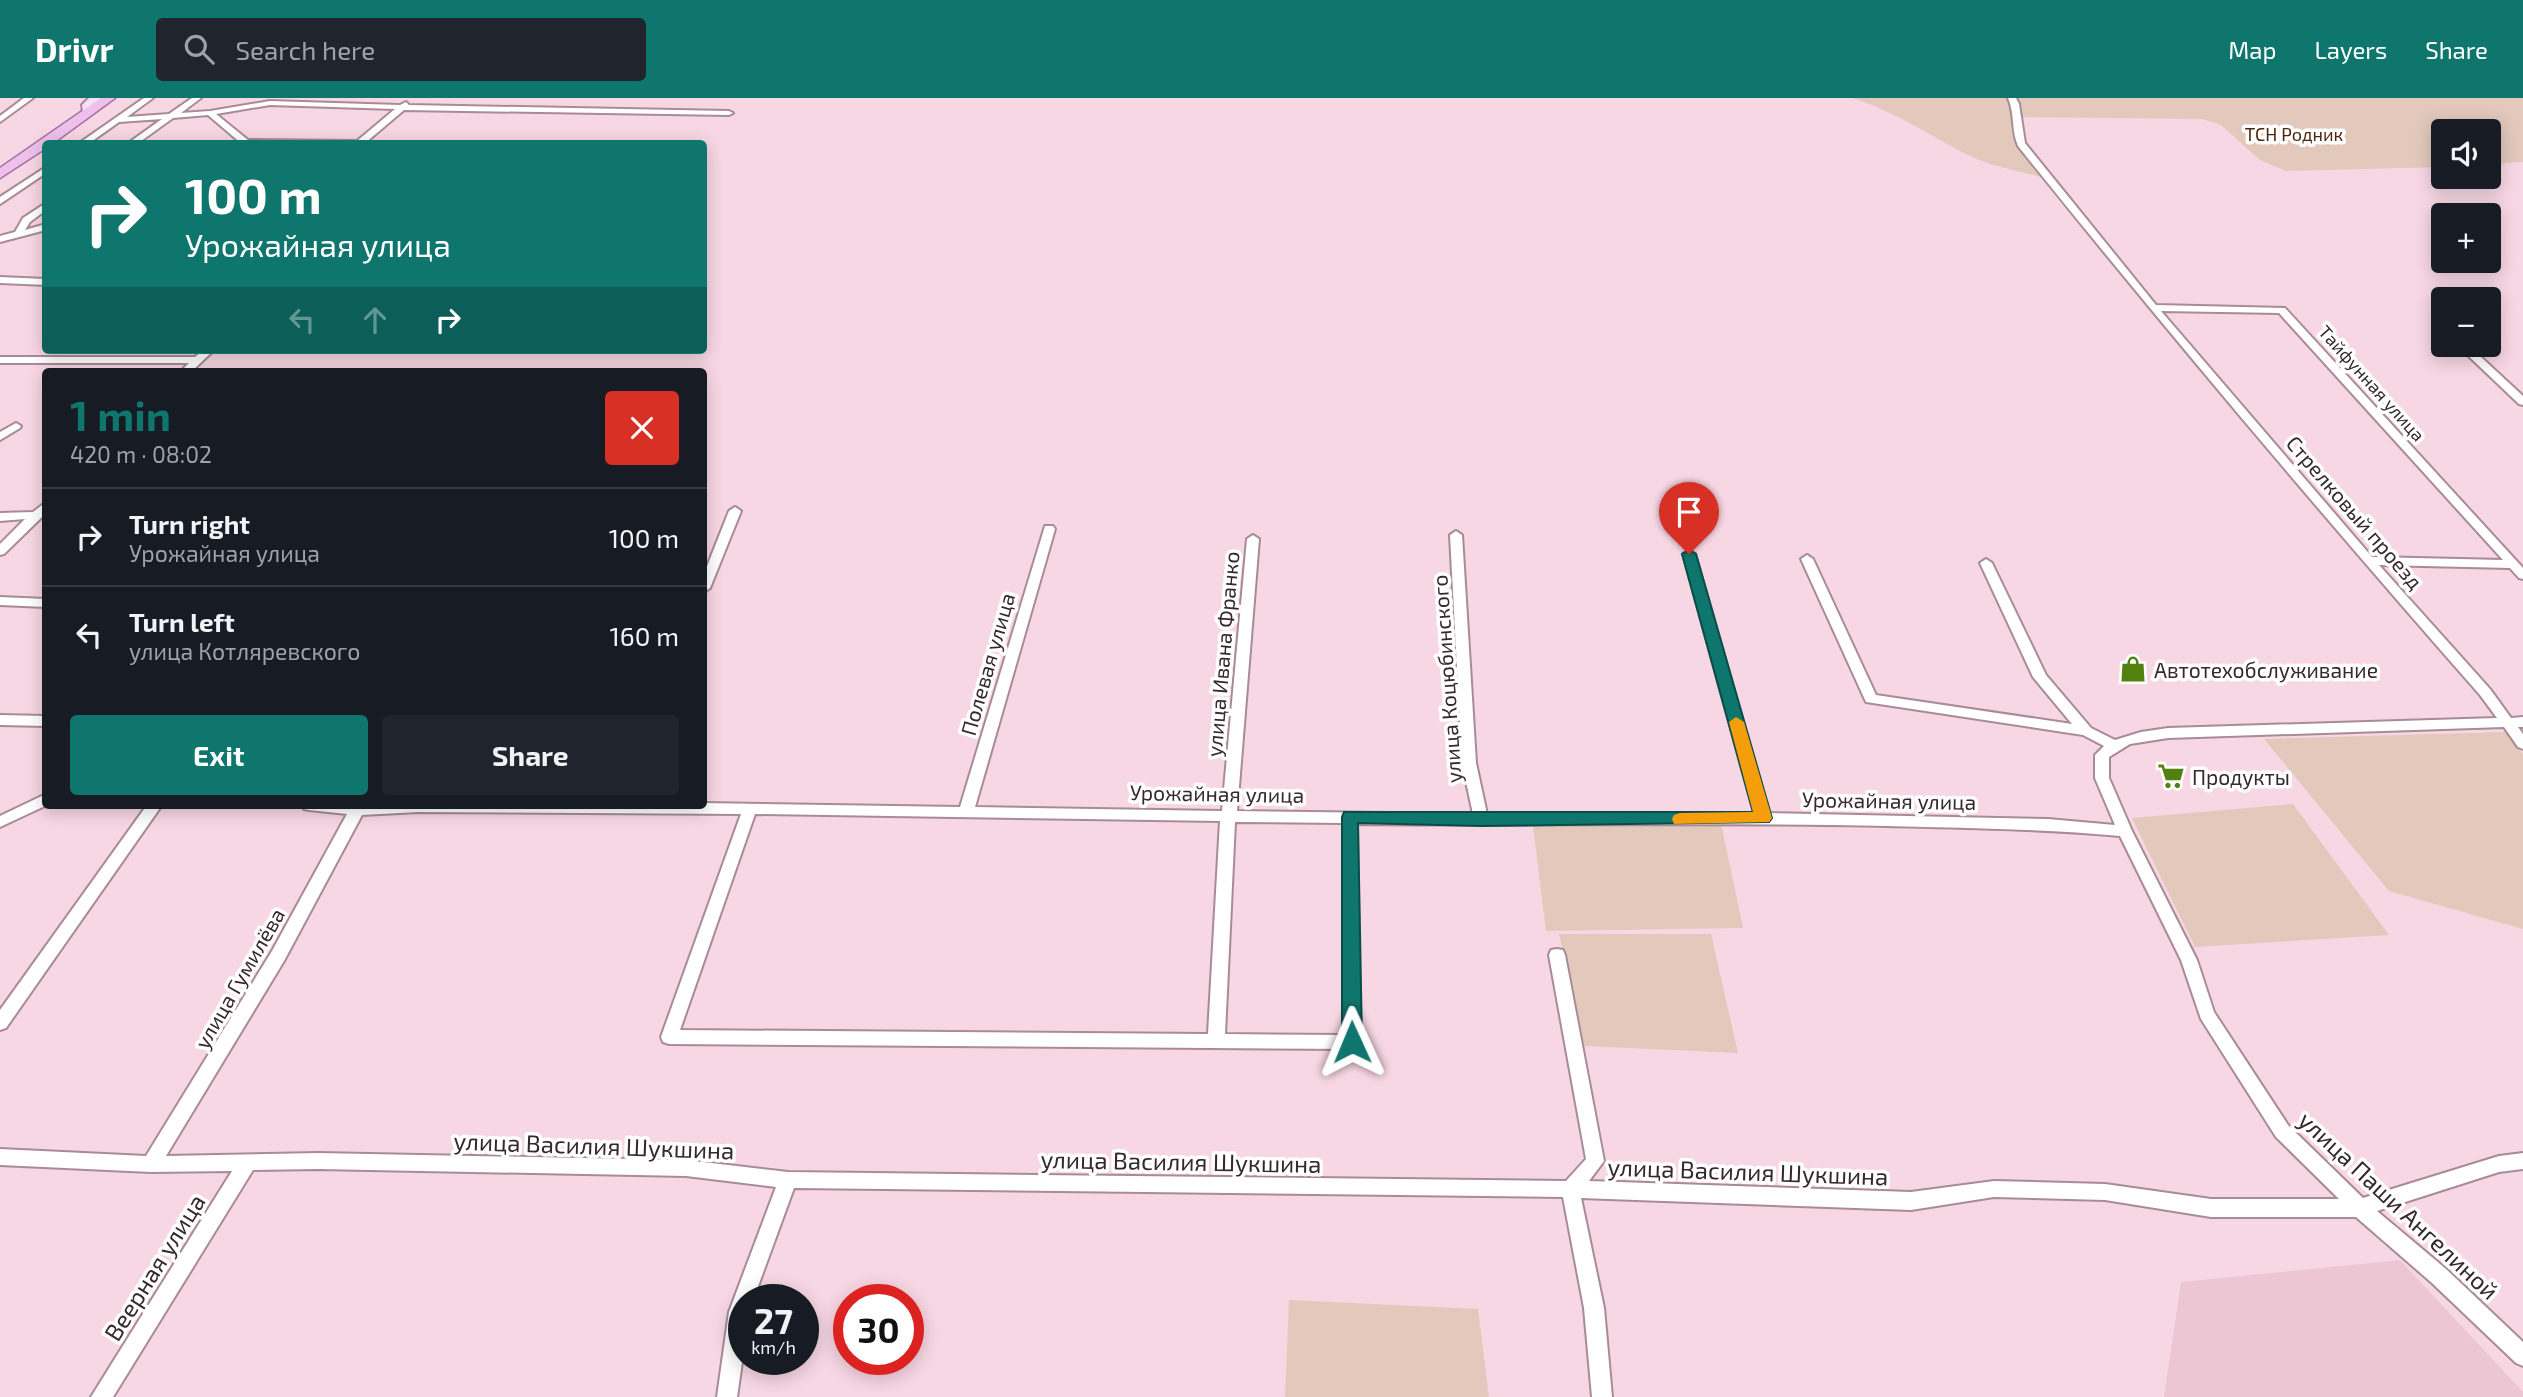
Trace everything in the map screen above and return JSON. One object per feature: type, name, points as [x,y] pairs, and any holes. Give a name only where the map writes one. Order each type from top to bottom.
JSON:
[{"type":"main road","points":[[48,140],[110,98]]},
{"type":"main road","points":[[0,174],[42,144]]},
{"type":"street","points":[[0,120],[29,98]]},
{"type":"street","points":[[88,112],[87,105],[96,98]]},
{"type":"street","points":[[88,140],[149,98]]},
{"type":"street","points":[[137,140],[197,98]]},
{"type":"street","points":[[362,140],[413,98]]},
{"type":"street","points":[[506,110],[519,98]]},
{"type":"street","name":"Стрелковый проезд","points":[[2012,98],[2017,108],[2016,134],[2021,144],[2154,308],[2369,561],[2485,692],[2523,744]]},
{"type":"street","points":[[116,120],[210,113],[270,103],[729,113]]},
{"type":"street","points":[[210,113],[245,140]]},
{"type":"street","points":[[0,201],[42,172]]},
{"type":"street","points":[[19,233],[26,220],[42,209]]},
{"type":"street","points":[[0,239],[42,227]]},
{"type":"street","points":[[0,280],[42,282]]},
{"type":"street","name":"Тайфунная улица","points":[[2154,308],[2282,310],[2523,575]]},
{"type":"street","points":[[103,360],[110,354]]},
{"type":"street","points":[[189,368],[204,354]]},
{"type":"street","points":[[2475,357],[2523,402]]},
{"type":"street","points":[[0,360],[197,360]]},
{"type":"street","points":[[0,436],[16,426]]},
{"type":"street","points":[[0,551],[42,509]]},
{"type":"street","points":[[707,581],[736,511]]},
{"type":"street","points":[[0,517],[33,517],[42,514]]},
{"type":"street","name":"Полевая улица","points":[[966,811],[1049,529]]},
{"type":"street","name":"улица Коцюбинского","points":[[1457,535],[1469,764],[1481,820]]},
{"type":"street","name":"улица Ивана Франко","points":[[1216,1041],[1228,814],[1253,539]]},
{"type":"street","points":[[1689,554],[1763,818]]},
{"type":"street","points":[[1807,559],[1871,699],[2086,731],[2113,745],[2132,737],[2168,733],[2523,722]]},
{"type":"street","points":[[2369,561],[2512,564]]},
{"type":"street","points":[[1986,563],[2040,677],[2086,731]]},
{"type":"street","points":[[0,601],[42,603]]},
{"type":"street","points":[[0,720],[42,721]]},
{"type":"street","name":"улица Паши Ангелиной","points":[[2113,745],[2102,755],[2102,778],[2125,831],[2189,960],[2207,1014],[2282,1130],[2360,1208],[2439,1276],[2523,1356]]},
{"type":"street","points":[[0,822],[42,801]]},
{"type":"street","name":"Урожайная улица","points":[[707,807],[1481,820],[1763,818],[2048,824],[2125,831]]},
{"type":"street","points":[[750,808],[669,1037],[1352,1042],[1350,817]]},
{"type":"street","points":[[0,1023],[152,809]]},
{"type":"street","name":"Урожайная улица","points":[[347,809],[372,809]]},
{"type":"street","name":"улица Гумилёва","points":[[152,1164],[278,956],[357,810]]},
{"type":"street","points":[[1557,954],[1595,1161],[1570,1189],[1594,1308],[1602,1397]]},
{"type":"street","name":"улица Василия Шукшина","points":[[0,1157],[152,1164],[248,1162],[687,1168],[788,1180],[1570,1189],[1911,1201],[1994,1189],[2091,1192],[2211,1208],[2360,1208],[2499,1164],[2523,1161]]},
{"type":"street","name":"Веерная улица","points":[[101,1397],[248,1162]]},
{"type":"street","points":[[727,1397],[739,1311],[788,1180]]},
{"type":"shaded area","points":[[2400,1260],[2523,1392],[2523,1397],[2164,1397],[2181,1282]]},
{"type":"green space","name":"ТСН Родник","points":[[1852,98],[2523,98],[2523,162],[2501,163],[2501,119],[2431,119],[2431,167],[2286,171],[2260,160],[2221,125],[2202,119],[2014,117],[2016,141],[2045,178],[1977,159]]},
{"type":"green space","points":[[2506,732],[2523,754],[2523,929],[2389,891],[2264,739]]},
{"type":"green space","points":[[2293,804],[2389,935],[2195,947],[2132,818]]},
{"type":"green space","points":[[1721,823],[1743,928],[1546,931],[1533,826]]},
{"type":"green space","points":[[1559,934],[1711,934],[1738,1053],[1584,1046]]},
{"type":"green space","points":[[1289,1300],[1478,1309],[1489,1397],[1285,1397]]},
{"type":"slow traffic","points":[[1680,819],[1763,818],[1736,722]]},
{"type":"place","name":"Автотехобслуживание","points":[[2133,669]]},
{"type":"place","name":"Продукты","points":[[2171,776]]},
{"type":"route","points":[[1352,1042],[1350,817],[1481,820],[1763,818],[1689,554]]}]
